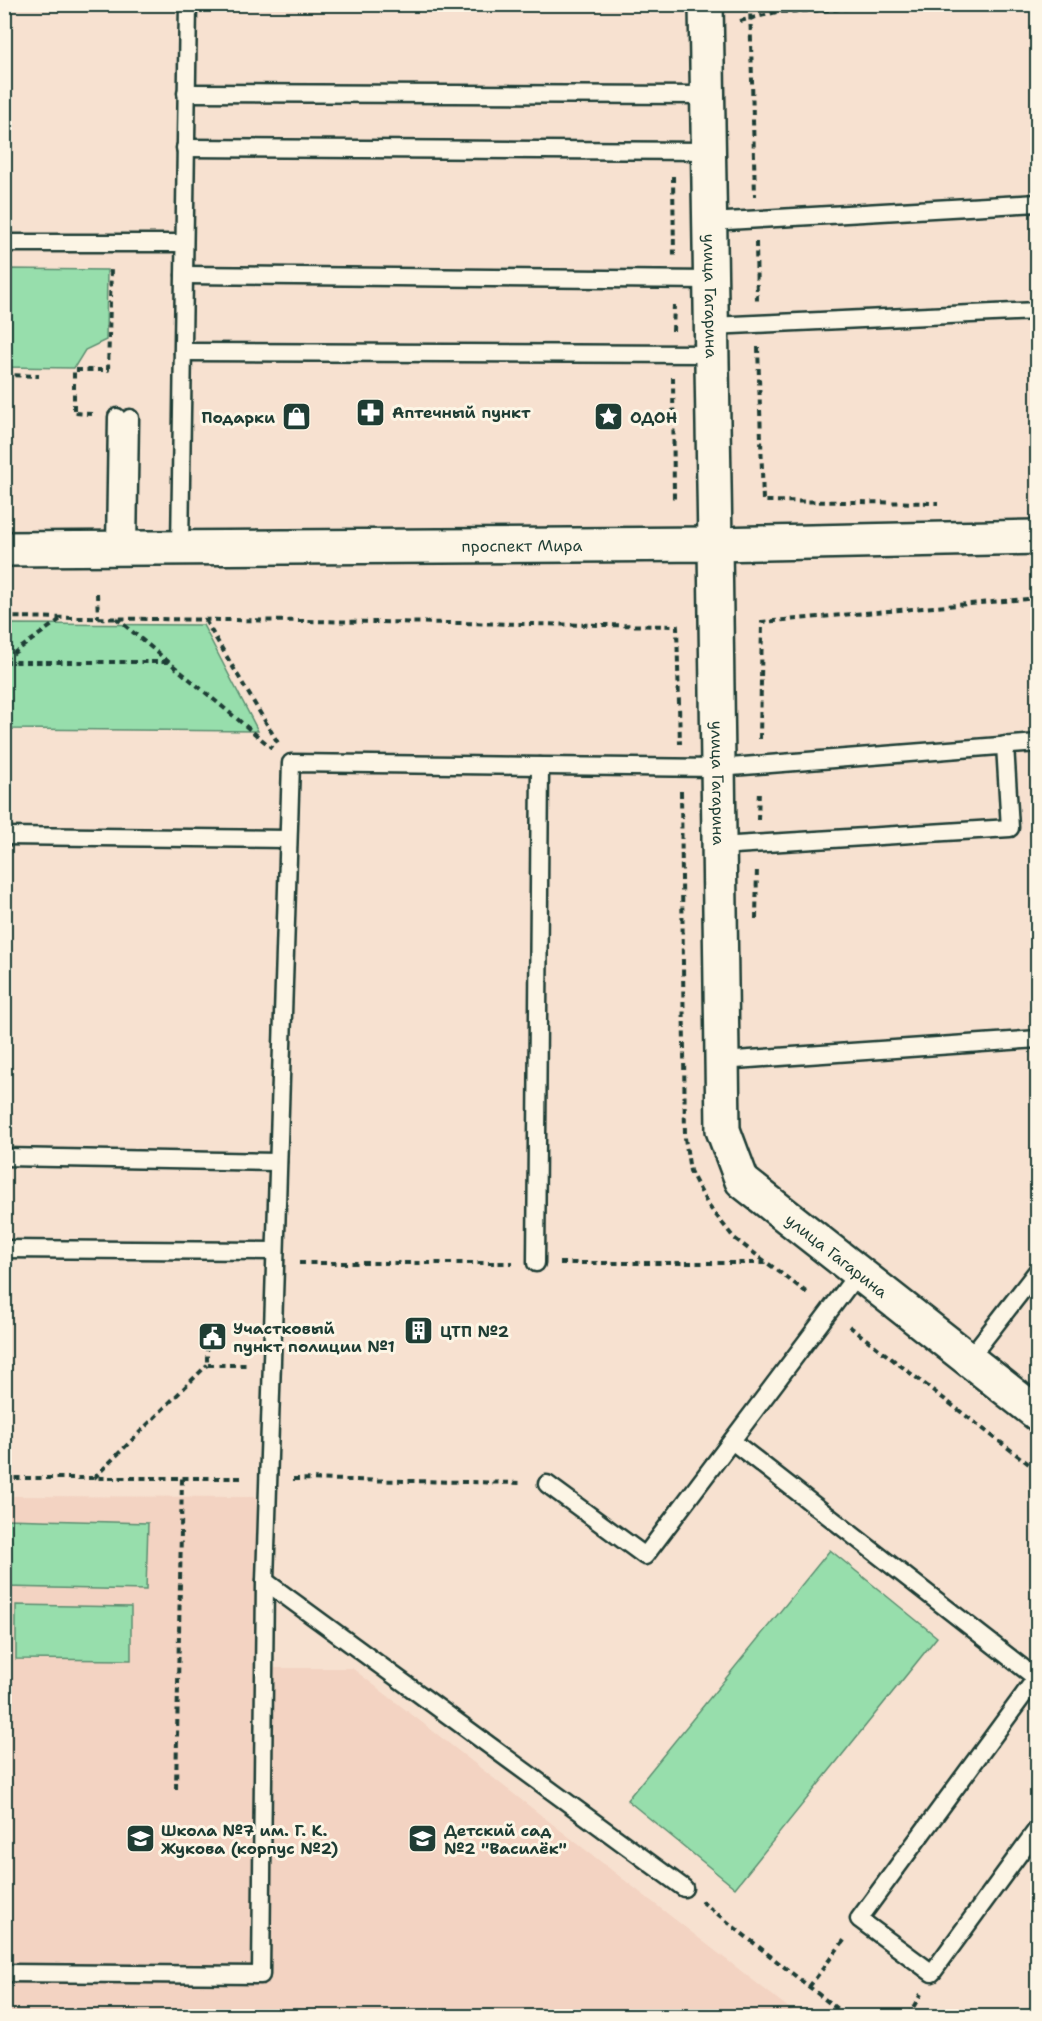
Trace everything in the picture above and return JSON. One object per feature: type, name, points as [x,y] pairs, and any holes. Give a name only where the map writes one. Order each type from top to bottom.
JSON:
[{"type":"street","name":"улица Гагарина","points":[[706,18],[723,1130],[742,1180],[1038,1414]]},
{"type":"street","name":"проспект Мира","points":[[4,549],[715,544],[1038,537]]},
{"type":"lane","points":[[180,548],[188,4]]},
{"type":"lane","points":[[186,93],[707,95]]},
{"type":"lane","points":[[185,148],[708,151]]},
{"type":"lane","points":[[709,222],[1038,203]]},
{"type":"lane","points":[[4,243],[184,243]]},
{"type":"lane","points":[[184,275],[710,280]]},
{"type":"lane","points":[[183,351],[673,354],[757,324],[1038,311]]},
{"type":"lane","points":[[122,548],[124,417]]},
{"type":"lane","points":[[4,1973],[261,1975],[265,1581],[291,764],[718,768],[1038,743]]},
{"type":"lane","points":[[719,846],[1011,828],[1005,745]]},
{"type":"lane","points":[[536,1263],[540,766]]},
{"type":"lane","points":[[4,836],[288,839]]},
{"type":"lane","points":[[721,1060],[1038,1039]]},
{"type":"lane","points":[[4,1157],[278,1162]]},
{"type":"lane","points":[[4,1249],[275,1257]]},
{"type":"lane","points":[[968,1360],[1038,1270]]},
{"type":"lane","points":[[547,1484],[645,1556],[858,1273]]},
{"type":"lane","points":[[732,1441],[1037,1678],[860,1919],[932,1973],[1038,1828]]},
{"type":"lane","points":[[265,1581],[684,1888]]},
{"type":"path","points":[[750,4],[763,501],[942,503]]},
{"type":"path","points":[[706,18],[751,18],[777,12],[831,10],[888,4]]},
{"type":"path","points":[[672,151],[674,499]]},
{"type":"path","points":[[98,414],[74,413],[74,370],[108,370],[112,243]]},
{"type":"path","points":[[4,375],[39,376]]},
{"type":"path","points":[[97,593],[98,618]]},
{"type":"path","points":[[756,927],[762,621],[1038,598]]},
{"type":"path","points":[[4,617],[677,626]]},
{"type":"path","points":[[4,661],[62,618]]},
{"type":"path","points":[[116,618],[291,764]]},
{"type":"path","points":[[205,620],[291,764]]},
{"type":"path","points":[[4,661],[168,662]]},
{"type":"path","points":[[275,1257],[536,1263],[769,1263],[1038,1471]]},
{"type":"path","points":[[94,1478],[207,1365],[207,1345]]},
{"type":"path","points":[[207,1365],[272,1365]]},
{"type":"path","points":[[4,1478],[182,1478],[547,1484]]},
{"type":"path","points":[[176,1789],[182,1478]]},
{"type":"path","points":[[684,1888],[846,2016]]},
{"type":"path","points":[[809,1987],[860,1919]]},
{"type":"shaded area","points":[[5,1496],[258,1497],[254,1668],[352,1668],[799,2016],[5,2016]]},
{"type":"green space","points":[[5,269],[107,270],[106,340],[85,350],[74,368],[5,367]]},
{"type":"green space","points":[[5,624],[203,625],[258,731],[5,729]]},
{"type":"green space","points":[[5,1519],[148,1523],[146,1590],[5,1587]]},
{"type":"green space","points":[[830,1550],[937,1637],[735,1888],[627,1800]]},
{"type":"green space","points":[[16,1605],[131,1607],[131,1660],[16,1659]]},
{"type":"place","name":"Аптечный пункт","points":[[371,412]]},
{"type":"place","name":"Подарки","points":[[296,417]]},
{"type":"place","name":"ОДОН","points":[[609,417]]},
{"type":"place","name":"ЦТП №2","points":[[419,1331]]},
{"type":"place","name":"Участковый пункт полиции №1","points":[[212,1337]]},
{"type":"place","name":"Школа №7 им. Г. К. Жукова (корпус №2)","points":[[140,1839]]},
{"type":"place","name":"Детский сад №2 \"Василёк\"","points":[[423,1839]]}]
